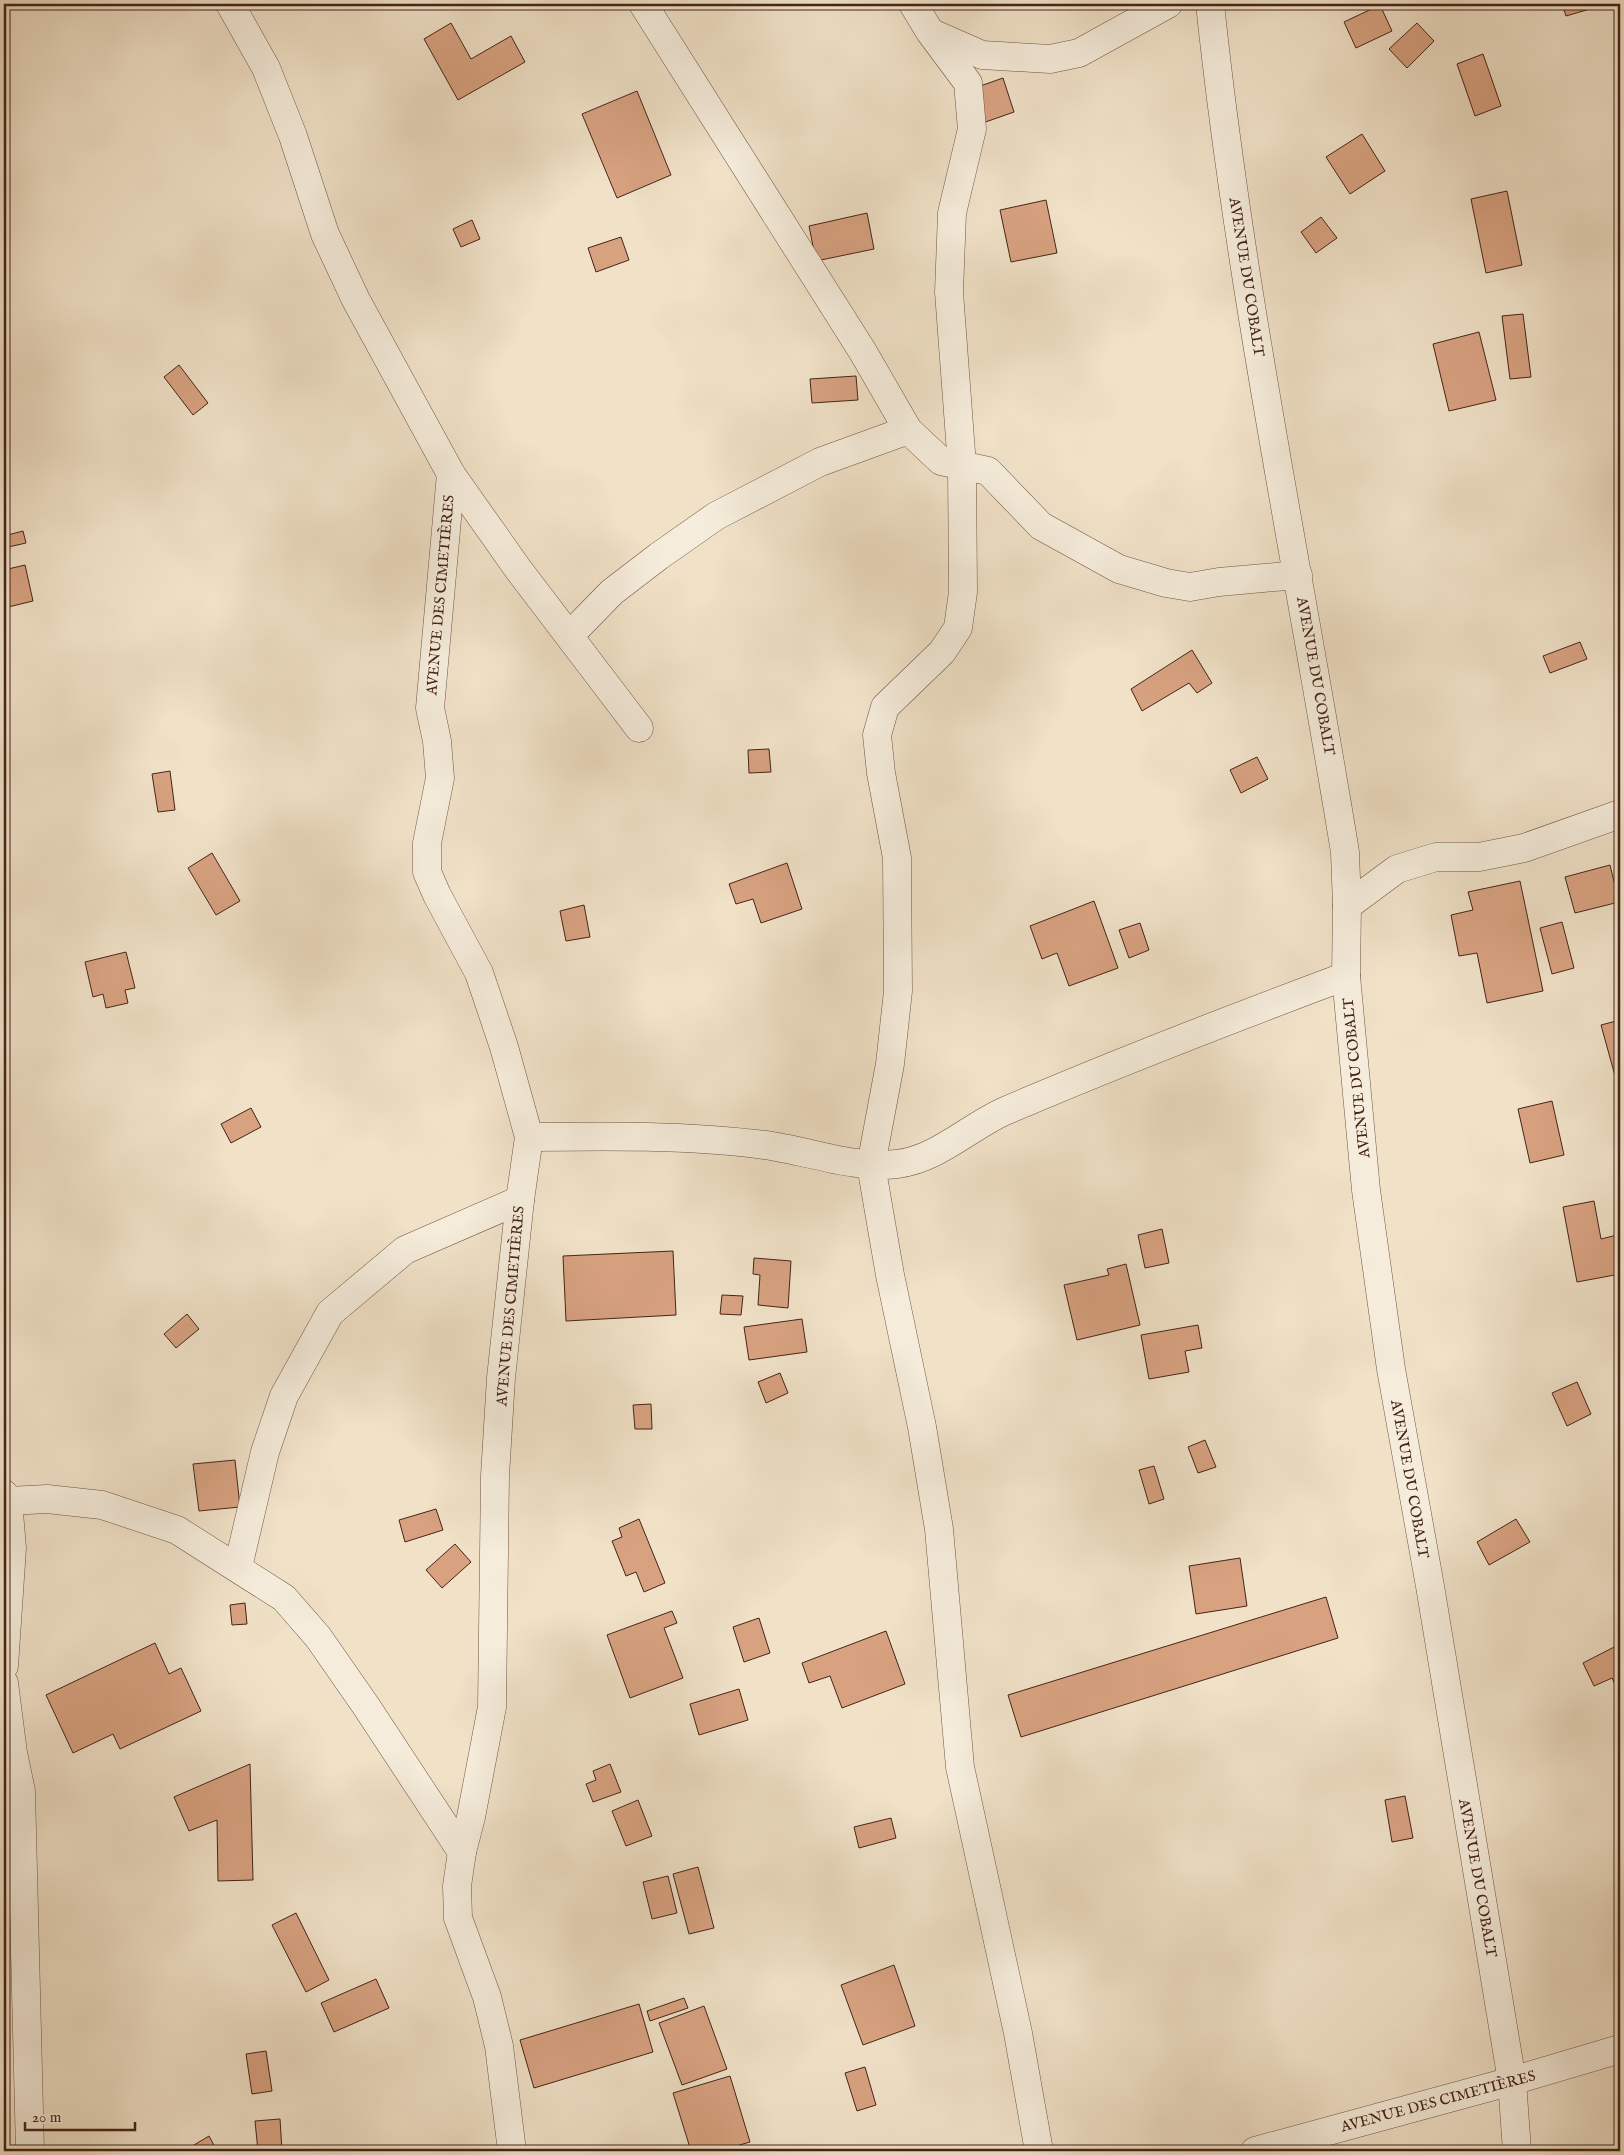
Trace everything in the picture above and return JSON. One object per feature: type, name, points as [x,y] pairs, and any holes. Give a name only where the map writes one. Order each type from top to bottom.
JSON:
[{"type":"street","points":[[230,4],[266,68],[293,136],[325,234],[356,300],[451,474],[518,569],[639,728]]},
{"type":"street","points":[[644,4],[863,352],[908,430],[941,461],[988,471],[1041,526],[1119,569],[1166,583],[1190,587],[1218,582],[1298,575]]},
{"type":"street","points":[[913,4],[930,32],[968,83],[972,129],[952,213],[949,292],[962,466],[963,592],[958,628],[942,652],[919,672],[885,707],[876,735],[897,858],[898,991],[890,1064],[871,1166],[890,1276],[922,1427],[940,1530],[960,1767],[1018,2033],[1039,2151]]},
{"type":"street","points":[[930,32],[982,55],[1050,59],[1079,53],[1168,4]]},
{"type":"street","name":"AVENUE DU COBALT","points":[[1210,4],[1222,119],[1345,852],[1347,906],[1346,976],[1366,1190],[1391,1369],[1430,1586],[1512,2081],[1517,2151]]},
{"type":"street","points":[[570,635],[612,592],[716,516],[820,462],[908,430]]},
{"type":"street","name":"AVENUE DES CIMETIÈRES","points":[[451,474],[430,708],[437,741],[440,778],[427,844],[427,872],[437,895],[479,973],[504,1046],[529,1137],[520,1200],[502,1378],[496,1466],[492,1707],[471,1817],[462,1852],[457,1886],[458,1918],[487,1997],[499,2046],[512,2151]]},
{"type":"street","points":[[1347,906],[1397,869],[1436,857],[1479,857],[1524,848],[1620,814]]},
{"type":"street","points":[[529,1137],[665,1136],[767,1145],[871,1166],[900,1164],[927,1156],[1002,1113],[1176,1039],[1346,976]]},
{"type":"street","points":[[238,1567],[265,1452],[284,1396],[330,1313],[405,1250],[520,1200]]},
{"type":"street","points":[[4,1666],[12,1548],[6,1498],[47,1499],[102,1505],[177,1530],[284,1598],[318,1637],[462,1852]]},
{"type":"street","points":[[4,1683],[13,1753],[21,1791],[13,1889],[30,2151]]},
{"type":"street","name":"AVENUE DES CIMETIÈRES","points":[[1255,2151],[1512,2081],[1620,2049]]},
{"type":"building","points":[[1562,4],[1607,4],[1566,16]]},
{"type":"building","points":[[1380,5],[1392,31],[1356,48],[1344,22]]},
{"type":"building","points":[[451,23],[471,59],[511,36],[525,62],[458,100],[424,39]]},
{"type":"building","points":[[1417,23],[1434,41],[1407,68],[1389,49]]},
{"type":"building","points":[[1483,54],[1501,106],[1475,116],[1457,64]]},
{"type":"building","points":[[1003,78],[1014,112],[977,125],[966,91]]},
{"type":"building","points":[[637,91],[671,175],[617,198],[582,114]]},
{"type":"building","points":[[1362,134],[1385,171],[1350,194],[1326,157]]},
{"type":"building","points":[[1507,191],[1522,265],[1486,273],[1471,199]]},
{"type":"building","points":[[1046,200],[1057,253],[1011,262],[1000,210]]},
{"type":"building","points":[[867,213],[874,249],[816,261],[809,226]]},
{"type":"building","points":[[1321,217],[1337,238],[1316,253],[1301,232]]},
{"type":"building","points":[[472,220],[480,239],[461,247],[453,229]]},
{"type":"building","points":[[621,237],[629,260],[596,272],[588,248]]},
{"type":"building","points":[[1523,314],[1531,377],[1510,379],[1502,316]]},
{"type":"building","points":[[1479,332],[1496,400],[1449,411],[1433,344]]},
{"type":"building","points":[[179,365],[208,403],[193,415],[164,377]]},
{"type":"building","points":[[856,376],[858,400],[812,403],[810,379]]},
{"type":"building","points":[[23,531],[26,543],[4,548],[4,536]]},
{"type":"building","points":[[25,565],[33,601],[4,608],[4,570]]},
{"type":"building","points":[[1580,642],[1587,659],[1550,673],[1543,656]]},
{"type":"building","points":[[1192,650],[1212,683],[1197,693],[1189,683],[1142,711],[1131,689]]},
{"type":"building","points":[[769,749],[771,772],[749,773],[748,750]]},
{"type":"building","points":[[1257,757],[1268,779],[1241,793],[1230,770]]},
{"type":"building","points":[[170,771],[175,810],[158,812],[152,774]]},
{"type":"building","points":[[212,853],[240,901],[216,915],[188,868]]},
{"type":"building","points":[[787,863],[802,909],[761,923],[753,899],[736,904],[729,884]]},
{"type":"building","points":[[1610,865],[1619,902],[1575,913],[1565,877]]},
{"type":"building","points":[[1520,881],[1543,991],[1487,1003],[1477,953],[1459,956],[1451,915],[1473,910],[1468,892]]},
{"type":"building","points":[[1094,901],[1118,968],[1069,986],[1057,953],[1042,959],[1030,926]]},
{"type":"building","points":[[584,905],[590,937],[566,941],[560,911]]},
{"type":"building","points":[[1562,922],[1574,968],[1552,974],[1540,928]]},
{"type":"building","points":[[1140,923],[1149,950],[1129,958],[1119,930]]},
{"type":"building","points":[[126,952],[135,988],[125,990],[128,1003],[106,1008],[103,994],[93,997],[85,962]]},
{"type":"building","points":[[1620,1020],[1620,1082],[1617,1083],[1601,1025]]},
{"type":"building","points":[[1552,1101],[1564,1155],[1530,1163],[1518,1109]]},
{"type":"building","points":[[251,1108],[261,1127],[231,1143],[221,1124]]},
{"type":"building","points":[[1594,1201],[1601,1239],[1617,1235],[1620,1252],[1620,1274],[1577,1282],[1563,1207]]},
{"type":"building","points":[[1162,1229],[1169,1263],[1145,1268],[1138,1235]]},
{"type":"building","points":[[673,1251],[676,1315],[566,1321],[563,1256]]},
{"type":"building","points":[[754,1258],[791,1261],[788,1308],[758,1305],[760,1275],[753,1274]]},
{"type":"building","points":[[1126,1264],[1140,1325],[1077,1340],[1064,1285],[1109,1275],[1107,1269]]},
{"type":"building","points":[[722,1295],[743,1296],[741,1315],[720,1314]]},
{"type":"building","points":[[187,1314],[199,1329],[176,1348],[164,1334]]},
{"type":"building","points":[[802,1319],[807,1352],[749,1360],[744,1327]]},
{"type":"building","points":[[1198,1325],[1202,1348],[1185,1351],[1189,1372],[1149,1379],[1141,1335]]},
{"type":"building","points":[[780,1373],[788,1393],[766,1403],[758,1382]]},
{"type":"building","points":[[1577,1382],[1591,1414],[1567,1426],[1552,1393]]},
{"type":"building","points":[[651,1404],[652,1429],[635,1429],[633,1405]]},
{"type":"building","points":[[1205,1440],[1216,1467],[1198,1473],[1188,1447]]},
{"type":"building","points":[[235,1460],[240,1507],[199,1511],[193,1464]]},
{"type":"building","points":[[1154,1466],[1164,1499],[1149,1504],[1139,1470]]},
{"type":"building","points":[[436,1509],[443,1530],[405,1542],[399,1520]]},
{"type":"building","points":[[639,1519],[665,1583],[644,1592],[636,1572],[626,1576],[612,1541],[622,1537],[619,1528]]},
{"type":"building","points":[[1516,1519],[1530,1542],[1489,1565],[1477,1542]]},
{"type":"building","points":[[455,1544],[471,1562],[442,1588],[426,1570]]},
{"type":"building","points":[[1240,1558],[1247,1606],[1196,1614],[1189,1566]]},
{"type":"building","points":[[1326,1597],[1338,1638],[1021,1737],[1008,1695]]},
{"type":"building","points":[[245,1603],[247,1624],[232,1625],[230,1605]]},
{"type":"building","points":[[672,1611],[677,1623],[664,1628],[683,1678],[630,1698],[607,1635]]},
{"type":"building","points":[[759,1618],[770,1653],[744,1662],[733,1627]]},
{"type":"building","points":[[886,1631],[905,1684],[842,1708],[830,1676],[809,1683],[802,1663]]},
{"type":"building","points":[[155,1643],[169,1674],[181,1668],[201,1711],[120,1749],[113,1734],[73,1753],[46,1695]]},
{"type":"building","points":[[1620,1644],[1620,1687],[1617,1689],[1612,1678],[1594,1686],[1583,1663]]},
{"type":"building","points":[[739,1689],[748,1720],[699,1735],[690,1704]]},
{"type":"building","points":[[250,1764],[253,1880],[218,1881],[217,1820],[189,1831],[174,1797]]},
{"type":"building","points":[[610,1764],[621,1792],[593,1802],[586,1784],[596,1780],[593,1771]]},
{"type":"building","points":[[1405,1796],[1413,1838],[1392,1842],[1385,1800]]},
{"type":"building","points":[[638,1800],[652,1836],[626,1846],[612,1811]]},
{"type":"building","points":[[891,1818],[896,1838],[859,1848],[854,1827]]},
{"type":"building","points":[[698,1867],[714,1928],[689,1934],[673,1874]]},
{"type":"building","points":[[668,1876],[677,1913],[652,1919],[643,1882]]},
{"type":"building","points":[[296,1913],[329,1980],[306,1992],[272,1925]]},
{"type":"building","points":[[894,1965],[915,2026],[863,2045],[841,1985]]},
{"type":"building","points":[[376,1979],[389,2008],[334,2032],[321,2003]]},
{"type":"building","points":[[684,1998],[688,2008],[650,2021],[647,2011]]},
{"type":"building","points":[[639,2004],[653,2052],[534,2088],[520,2040]]},
{"type":"building","points":[[704,2006],[727,2069],[682,2085],[659,2023]]},
{"type":"building","points":[[266,2051],[272,2091],[252,2094],[246,2054]]},
{"type":"building","points":[[865,2067],[876,2105],[857,2111],[845,2073]]},
{"type":"building","points":[[730,2076],[750,2142],[719,2151],[691,2151],[673,2093]]},
{"type":"building","points":[[280,2119],[282,2151],[258,2151],[255,2121]]},
{"type":"building","points":[[209,2136],[216,2149],[213,2151],[184,2151]]}]
